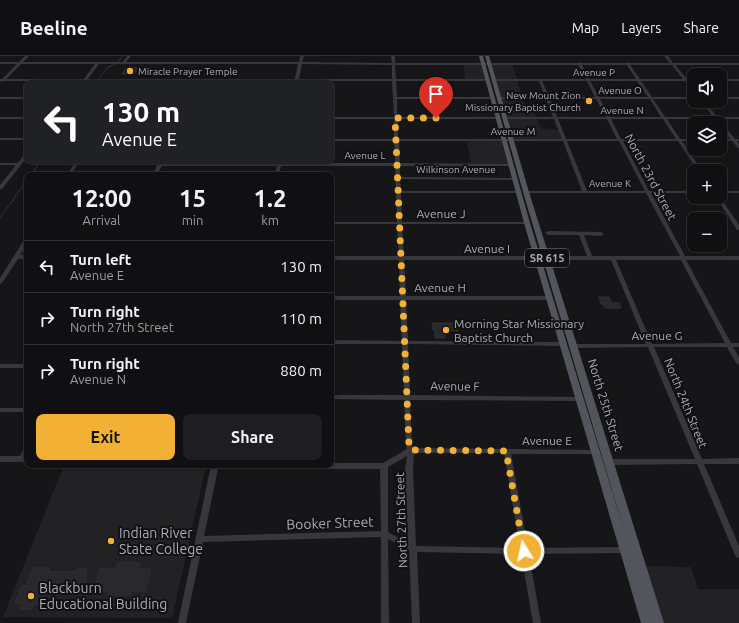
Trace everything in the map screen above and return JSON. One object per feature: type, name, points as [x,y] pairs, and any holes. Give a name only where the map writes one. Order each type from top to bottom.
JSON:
[{"type":"main road","name":"North 25th Street","points":[[481,56],[486,61],[490,81],[507,140],[526,192],[574,346],[604,455],[626,550],[647,623]]},
{"type":"main road","name":"North 25th Street","points":[[507,140],[511,167],[579,399],[585,404],[596,438],[604,455],[658,623]]},
{"type":"main road","points":[[511,167],[516,171],[520,188],[526,192]]},
{"type":"main road","points":[[552,307],[556,311],[565,341],[574,346]]},
{"type":"street","points":[[0,83],[27,56]]},
{"type":"street","points":[[124,63],[129,56]]},
{"type":"street","points":[[207,63],[210,56]]},
{"type":"street","points":[[296,80],[302,56]]},
{"type":"street","name":"North 27th Street","points":[[393,56],[409,445],[411,450],[409,469],[416,623]]},
{"type":"street","points":[[666,56],[686,80]]},
{"type":"street","points":[[0,63],[394,63],[486,61],[739,64]]},
{"type":"street","points":[[85,80],[98,63]]},
{"type":"street","name":"North 23rd Street","points":[[580,63],[739,363]]},
{"type":"street","points":[[627,63],[695,164]]},
{"type":"street","points":[[2,80],[24,80]]},
{"type":"street","points":[[540,80],[566,140],[585,192]]},
{"type":"street","name":"Avenue P","points":[[334,81],[686,80]]},
{"type":"street","points":[[727,80],[739,80]]},
{"type":"street","points":[[0,98],[24,98]]},
{"type":"street","name":"Avenue O","points":[[395,98],[687,98]]},
{"type":"street","points":[[727,98],[739,98]]},
{"type":"street","points":[[708,108],[715,116]]},
{"type":"street","points":[[0,118],[24,118]]},
{"type":"street","name":"Avenue N","points":[[334,118],[687,118]]},
{"type":"street","name":"Avenue N","points":[[727,118],[739,118]]},
{"type":"street","points":[[727,132],[739,147]]},
{"type":"street","points":[[0,139],[24,139]]},
{"type":"street","name":"Avenue M","points":[[334,140],[687,140]]},
{"type":"street","points":[[727,140],[739,140]]},
{"type":"street","points":[[0,188],[24,158]]},
{"type":"street","name":"Avenue L","points":[[334,163],[511,167]]},
{"type":"street","points":[[0,164],[19,164]]},
{"type":"street","name":"Wilkinson Avenue","points":[[398,178],[515,179]]},
{"type":"street","points":[[399,192],[518,192]]},
{"type":"street","name":"Avenue K","points":[[526,192],[687,192]]},
{"type":"street","points":[[727,192],[739,192]]},
{"type":"street","points":[[723,204],[739,229]]},
{"type":"street","name":"Avenue J","points":[[334,223],[527,223]]},
{"type":"street","points":[[548,233],[601,234]]},
{"type":"street","points":[[582,234],[590,258]]},
{"type":"street","points":[[0,282],[24,245]]},
{"type":"street","points":[[16,257],[24,257]]},
{"type":"street","name":"Avenue I","points":[[334,258],[739,258]]},
{"type":"street","name":"North 24th Street","points":[[613,258],[651,346],[698,462],[739,555]]},
{"type":"street","name":"Avenue H","points":[[334,298],[549,298]]},
{"type":"street","points":[[334,342],[562,344]]},
{"type":"street","name":"Avenue G","points":[[574,346],[739,345]]},
{"type":"street","points":[[0,366],[24,365]]},
{"type":"street","name":"Avenue F","points":[[334,397],[579,399]]},
{"type":"street","points":[[0,410],[24,410]]},
{"type":"street","points":[[334,466],[384,466],[411,450]]},
{"type":"street","name":"Avenue E","points":[[411,450],[506,451],[604,455],[698,462],[739,461]]},
{"type":"street","points":[[506,451],[536,623]]},
{"type":"street","points":[[0,459],[24,459]]},
{"type":"street","points":[[384,466],[386,534],[385,623]]},
{"type":"street","points":[[182,623],[213,468]]},
{"type":"street","name":"Booker Street","points":[[199,539],[386,534],[413,549],[524,551],[626,550]]},
{"type":"shaded area","points":[[464,64],[481,64],[486,79],[465,79]]},
{"type":"shaded area","points":[[491,64],[512,64],[517,79],[495,79]]},
{"type":"shaded area","points":[[495,80],[517,80],[522,97],[500,97]]},
{"type":"shaded area","points":[[500,99],[522,99],[525,108],[533,108],[536,117],[506,117]]},
{"type":"shaded area","points":[[507,119],[537,119],[542,129],[559,130],[563,139],[513,139]]},
{"type":"shaded area","points":[[467,141],[502,141],[508,164],[471,164]]},
{"type":"shaded area","name":"Indian River State College","points":[[63,468],[206,468],[172,618],[3,617]]},
{"type":"shaded area","points":[[645,566],[691,567],[698,589],[739,589],[739,623],[662,623]]},
{"type":"building","name":"Miracle Prayer Temple","points":[[126,68],[138,68],[134,74],[122,74]]},
{"type":"building","points":[[599,297],[609,297],[612,303],[619,303],[621,308],[605,308],[603,304],[601,304]]},
{"type":"building","name":"Morning Star Missionary Baptist Church","points":[[432,323],[457,323],[458,331],[445,330],[445,338],[435,338],[435,330],[433,330]]},
{"type":"building","points":[[118,563],[139,563],[138,569],[151,569],[145,591],[132,591],[130,595],[108,595],[109,591],[94,591],[100,569],[116,569]]},
{"type":"building","name":"Blackburn Educational Building","points":[[33,568],[49,568],[48,572],[75,572],[76,569],[87,569],[85,575],[87,575],[83,588],[48,586],[42,604],[34,604],[32,609],[21,609],[23,604],[15,603],[22,586],[26,586]]},
{"type":"waterway","points":[[118,62],[123,56]]},
{"type":"waterway","points":[[98,80],[108,67],[116,64]]},
{"type":"waterway","points":[[33,172],[39,164]]},
{"type":"waterway","points":[[0,218],[24,184]]},
{"type":"place","name":"Miracle Prayer Temple","points":[[130,71]]},
{"type":"place","name":"New Mount Zion Missionary Baptist Church","points":[[589,101]]},
{"type":"place","name":"Morning Star Missionary Baptist Church","points":[[446,330]]},
{"type":"place","name":"Indian River State College","points":[[111,541]]},
{"type":"place","name":"Blackburn Educational Building","points":[[31,596]]},
{"type":"route","points":[[436,118],[395,118],[409,445],[411,450],[506,451],[524,551]]}]
